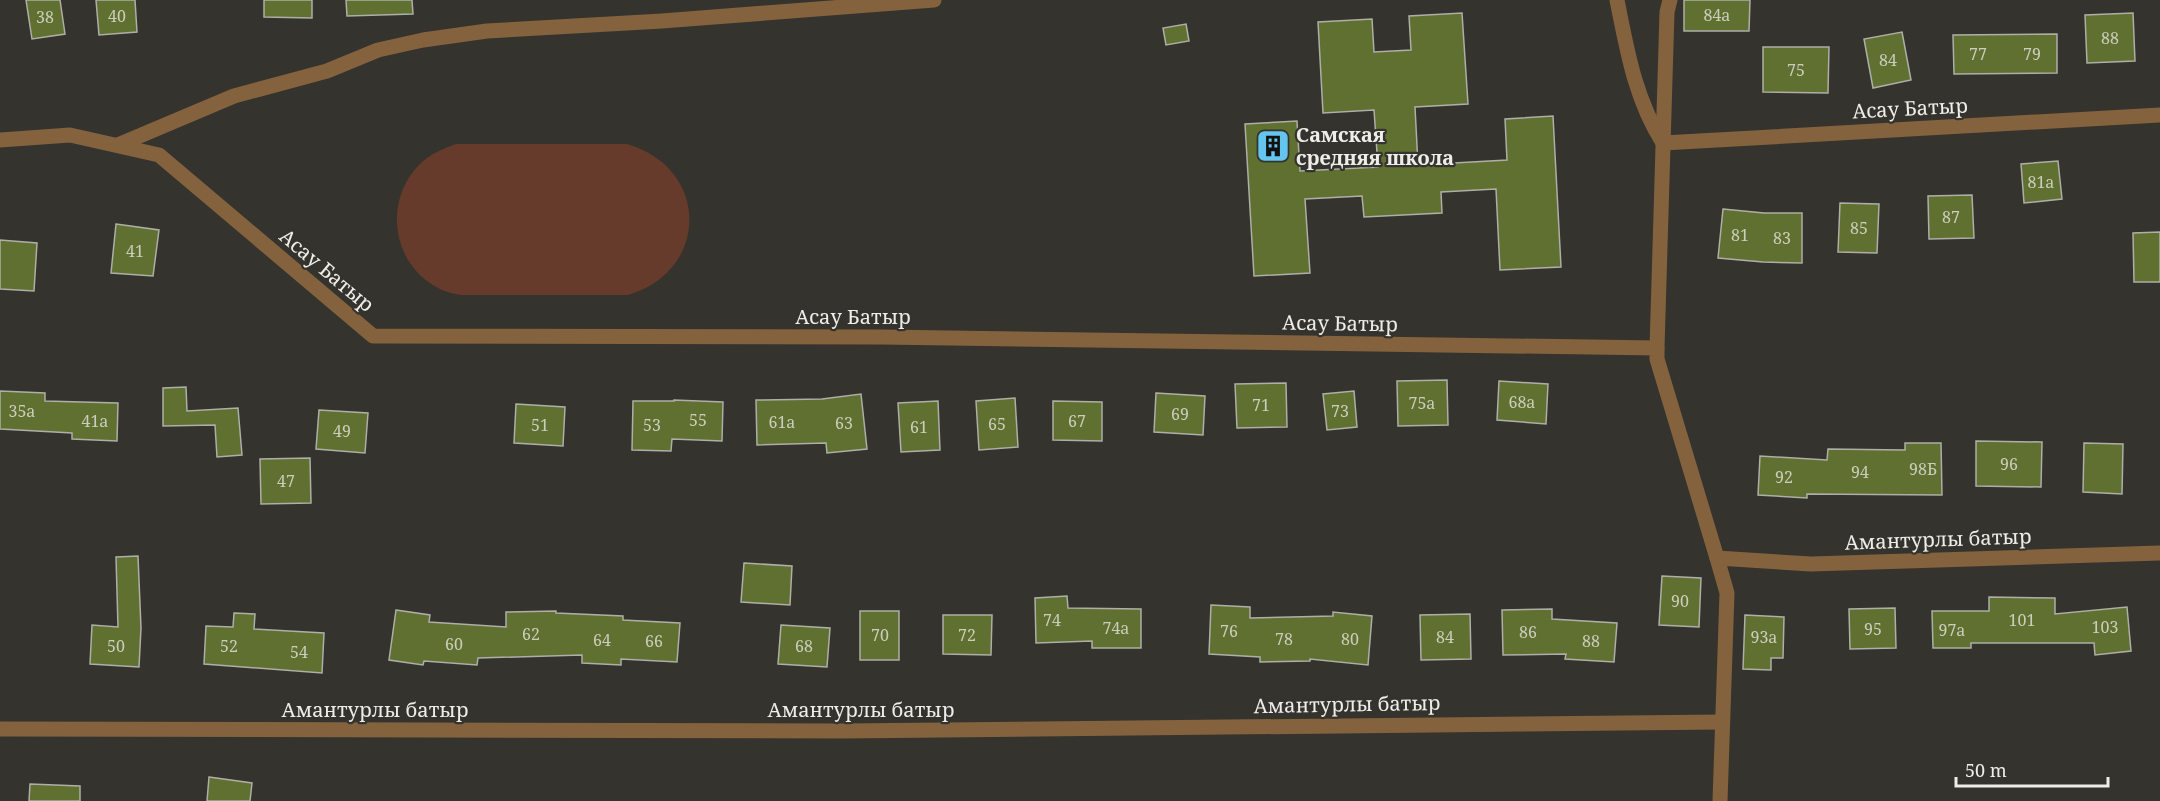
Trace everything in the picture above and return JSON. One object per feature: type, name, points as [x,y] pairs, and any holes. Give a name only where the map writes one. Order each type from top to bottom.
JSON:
[{"type":"street","points":[[118,145],[234,96],[327,71],[378,50],[423,40],[486,31],[662,21],[934,0]]},
{"type":"street","points":[[1617,0],[1634,80],[1649,121],[1663,143]]},
{"type":"street","points":[[1670,0],[1667,12],[1657,359],[1727,593],[1720,801]]},
{"type":"street","name":"Асау Батыр","points":[[1663,143],[2160,116]]},
{"type":"street","name":"Асау Батыр","points":[[0,140],[70,135],[159,154],[372,336],[881,337],[1657,348]]},
{"type":"street","name":"Амантурлы батыр","points":[[1717,558],[1811,564],[2160,553]]},
{"type":"street","name":"Амантурлы батыр","points":[[0,729],[843,731],[1722,722]]},
{"type":"shaded area","points":[[456,144],[627,144],[654,156],[674,174],[685,196],[689,220],[686,243],[674,265],[655,283],[628,295],[462,295],[445,291],[425,280],[410,263],[402,248],[397,216],[399,200],[414,170],[430,156]]},
{"type":"building","points":[[26,0],[60,0],[65,34],[32,39]]},
{"type":"building","points":[[96,0],[135,0],[137,32],[99,35]]},
{"type":"building","points":[[264,0],[312,0],[312,18],[264,17]]},
{"type":"building","points":[[346,0],[412,0],[413,14],[347,16]]},
{"type":"building","points":[[1684,0],[1750,0],[1749,31],[1684,31]]},
{"type":"building","name":"Самская средняя школа","points":[[1462,13],[1468,104],[1415,107],[1418,165],[1507,160],[1505,119],[1553,116],[1561,267],[1500,270],[1496,189],[1441,192],[1442,213],[1364,217],[1362,196],[1305,199],[1310,273],[1254,276],[1245,124],[1297,121],[1300,171],[1378,167],[1374,110],[1323,113],[1318,22],[1372,19],[1374,52],[1411,50],[1409,16]]},
{"type":"building","points":[[2133,13],[2135,61],[2087,63],[2085,15]]},
{"type":"building","points":[[1186,24],[1189,41],[1166,45],[1163,28]]},
{"type":"building","points":[[1902,32],[1911,80],[1873,88],[1864,39]]},
{"type":"building","points":[[2057,34],[2057,73],[1954,74],[1953,35]]},
{"type":"building","points":[[1763,47],[1829,47],[1828,93],[1763,92]]},
{"type":"building","points":[[2058,161],[2062,199],[2024,203],[2021,164]]},
{"type":"building","points":[[1972,195],[1974,238],[1929,239],[1928,196]]},
{"type":"building","points":[[1840,203],[1879,204],[1877,253],[1838,252]]},
{"type":"building","points":[[1723,209],[1764,213],[1802,213],[1802,263],[1718,258]]},
{"type":"building","points":[[116,224],[159,230],[153,276],[111,273]]},
{"type":"building","points":[[2160,232],[2160,282],[2134,282],[2133,233]]},
{"type":"building","points":[[0,240],[37,243],[34,291],[0,289]]},
{"type":"building","points":[[1447,380],[1448,425],[1398,426],[1397,381]]},
{"type":"building","points":[[1499,381],[1548,384],[1546,424],[1497,420]]},
{"type":"building","points":[[1286,383],[1287,427],[1237,428],[1235,384]]},
{"type":"building","points":[[186,387],[187,411],[238,408],[242,455],[217,457],[215,425],[163,426],[163,388]]},
{"type":"building","points":[[0,391],[45,393],[45,401],[118,403],[117,441],[72,439],[72,433],[0,429]]},
{"type":"building","points":[[1354,391],[1357,427],[1327,430],[1323,394]]},
{"type":"building","points":[[1156,393],[1205,396],[1203,435],[1154,432]]},
{"type":"building","points":[[861,394],[867,449],[827,453],[826,443],[757,445],[756,400],[822,399]]},
{"type":"building","points":[[1015,398],[1018,447],[979,450],[976,401]]},
{"type":"building","points":[[633,401],[723,402],[722,441],[672,439],[671,451],[632,450]]},
{"type":"building","points":[[938,401],[940,450],[901,452],[898,403]]},
{"type":"building","points":[[1053,401],[1102,402],[1102,441],[1053,440]]},
{"type":"building","points":[[516,404],[565,407],[563,446],[514,443]]},
{"type":"building","points":[[319,410],[368,413],[365,453],[316,449]]},
{"type":"building","points":[[1976,441],[2042,442],[2041,487],[1976,486]]},
{"type":"building","points":[[1905,443],[1941,443],[1942,495],[1807,494],[1807,498],[1758,495],[1760,456],[1827,460],[1828,449],[1905,450]]},
{"type":"building","points":[[2084,443],[2123,444],[2122,494],[2083,492]]},
{"type":"building","points":[[310,458],[311,503],[261,504],[260,459]]},
{"type":"building","points":[[138,556],[141,628],[139,667],[90,664],[92,625],[118,627],[116,557]]},
{"type":"building","points":[[744,563],[792,566],[790,605],[741,602]]},
{"type":"building","points":[[1662,576],[1701,578],[1699,627],[1659,625]]},
{"type":"building","points":[[1067,596],[1068,608],[1141,609],[1141,648],[1092,648],[1092,641],[1036,643],[1035,598]]},
{"type":"building","points":[[1989,597],[2055,598],[2055,614],[2127,607],[2131,651],[2095,655],[2094,643],[1971,643],[1971,648],[1933,648],[1932,611],[1989,611]]},
{"type":"building","points":[[1211,605],[1250,607],[1250,618],[1333,616],[1333,612],[1372,616],[1368,665],[1310,659],[1310,661],[1260,662],[1260,657],[1209,654]]},
{"type":"building","points":[[1895,608],[1896,648],[1850,649],[1849,609]]},
{"type":"building","points":[[1552,609],[1552,619],[1617,623],[1614,662],[1565,659],[1566,654],[1503,655],[1502,610]]},
{"type":"building","points":[[396,610],[430,615],[429,622],[506,627],[506,612],[556,611],[556,613],[623,616],[623,620],[680,623],[677,662],[621,659],[621,665],[582,663],[582,655],[478,658],[477,665],[424,661],[423,665],[389,660]]},
{"type":"building","points":[[860,611],[899,611],[899,660],[860,660]]},
{"type":"building","points":[[234,613],[255,614],[254,629],[324,633],[322,673],[204,664],[206,626],[233,627]]},
{"type":"building","points":[[1470,614],[1471,659],[1421,660],[1420,615]]},
{"type":"building","points":[[943,615],[992,615],[991,655],[943,654]]},
{"type":"building","points":[[1745,615],[1784,617],[1783,658],[1771,658],[1771,670],[1743,669]]},
{"type":"building","points":[[781,625],[830,628],[827,667],[778,664]]},
{"type":"building","points":[[209,777],[252,783],[250,801],[207,801]]},
{"type":"building","points":[[30,784],[80,786],[80,801],[29,801]]},
{"type":"place","name":"Самская средняя школа","points":[[1273,146]]}]
